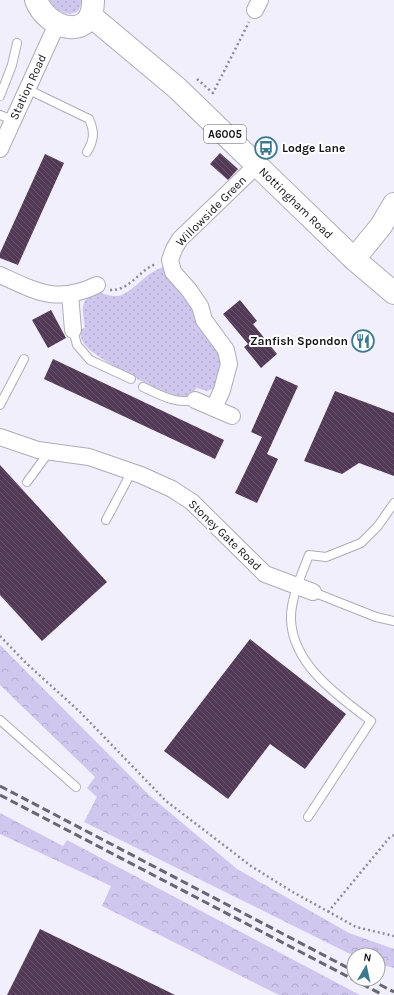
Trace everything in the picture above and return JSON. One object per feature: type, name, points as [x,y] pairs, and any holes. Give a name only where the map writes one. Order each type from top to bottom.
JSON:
[{"type":"main road","points":[[36,0],[45,16],[57,24],[70,28],[86,23],[92,8]]},
{"type":"main road","name":"Nottingham Road","points":[[92,8],[354,259],[394,293]]},
{"type":"main road","points":[[354,259],[381,226],[394,204]]},
{"type":"street","name":"Station Road","points":[[0,149],[7,117],[27,89],[57,24]]},
{"type":"street","name":"Willowside Green","points":[[214,408],[222,390],[229,364],[226,350],[204,320],[200,306],[190,290],[173,272],[170,260],[180,239],[257,165]]},
{"type":"street","points":[[0,275],[38,292],[70,294],[80,293],[97,285]]},
{"type":"street","points":[[70,294],[73,330]]},
{"type":"street","points":[[194,400],[232,416]]},
{"type":"street","name":"Stoney Gate Road","points":[[0,437],[38,450],[89,457],[132,472],[172,489],[192,502],[265,574],[313,592]]},
{"type":"lane","points":[[0,96],[12,65],[17,43]]},
{"type":"lane","points":[[27,89],[89,119],[94,129],[93,140],[88,152]]},
{"type":"lane","points":[[73,330],[77,345],[90,360],[131,379]]},
{"type":"lane","points":[[0,405],[24,359]]},
{"type":"lane","points":[[142,387],[176,401],[182,402],[194,400]]},
{"type":"lane","points":[[27,482],[49,452]]},
{"type":"lane","points":[[106,520],[132,472]]},
{"type":"lane","points":[[308,817],[371,721],[340,698],[317,675],[300,654],[291,619],[297,586],[309,555],[326,557],[361,543],[378,526],[394,503]]},
{"type":"lane","points":[[313,592],[376,617],[394,621]]},
{"type":"lane","points":[[0,720],[76,787]]},
{"type":"path","points":[[196,78],[213,93],[258,5]]},
{"type":"path","points":[[97,285],[105,290],[123,288],[146,268],[170,260]]},
{"type":"path","points":[[0,636],[26,663],[80,712],[166,801],[251,866],[290,891],[356,927],[394,936]]},
{"type":"path","points":[[328,912],[390,837],[394,835]]},
{"type":"green space","points":[[49,0],[82,0],[79,10],[71,14],[58,10]]},
{"type":"green space","points":[[163,267],[171,279],[190,300],[213,341],[221,361],[221,373],[218,382],[213,389],[207,391],[196,388],[191,398],[181,397],[152,386],[105,361],[93,353],[82,340],[81,336],[81,329],[85,328],[83,306],[87,298],[97,292],[113,296],[122,295],[132,289],[151,273]]},
{"type":"green space","points":[[0,645],[149,795],[237,869],[349,933],[394,949],[394,968],[386,966],[386,947],[346,947],[346,952],[84,822],[97,797],[87,788],[95,777],[0,685]]},
{"type":"green space","points":[[0,813],[63,846],[67,840],[360,995],[279,995],[102,906],[111,886],[0,834]]},
{"type":"building","points":[[220,153],[238,169],[228,180],[210,164]]},
{"type":"building","points":[[45,154],[64,163],[18,265],[0,258],[0,253]]},
{"type":"building","points":[[240,300],[257,321],[253,324],[277,354],[261,368],[244,347],[248,344],[223,314]]},
{"type":"building","points":[[51,310],[66,338],[48,348],[32,320]]},
{"type":"building","points":[[53,359],[224,440],[215,459],[44,379]]},
{"type":"building","points":[[276,376],[298,386],[267,454],[278,459],[257,503],[235,493],[262,437],[251,432]]},
{"type":"building","points":[[335,391],[394,413],[394,476],[359,463],[342,474],[304,461]]},
{"type":"building","points":[[0,465],[107,582],[42,641],[0,595]]},
{"type":"building","points":[[250,639],[346,714],[305,769],[270,744],[228,799],[164,751]]},
{"type":"building","points":[[40,929],[175,995],[7,995]]},
{"type":"railway","points":[[0,786],[346,967]]},
{"type":"railway","points":[[0,795],[383,995]]},
{"type":"railway","points":[[384,987],[394,992]]},
{"type":"place","name":"Lodge Lane","points":[[266,148]]},
{"type":"place","name":"Zanfish Spondon","points":[[363,341]]}]
